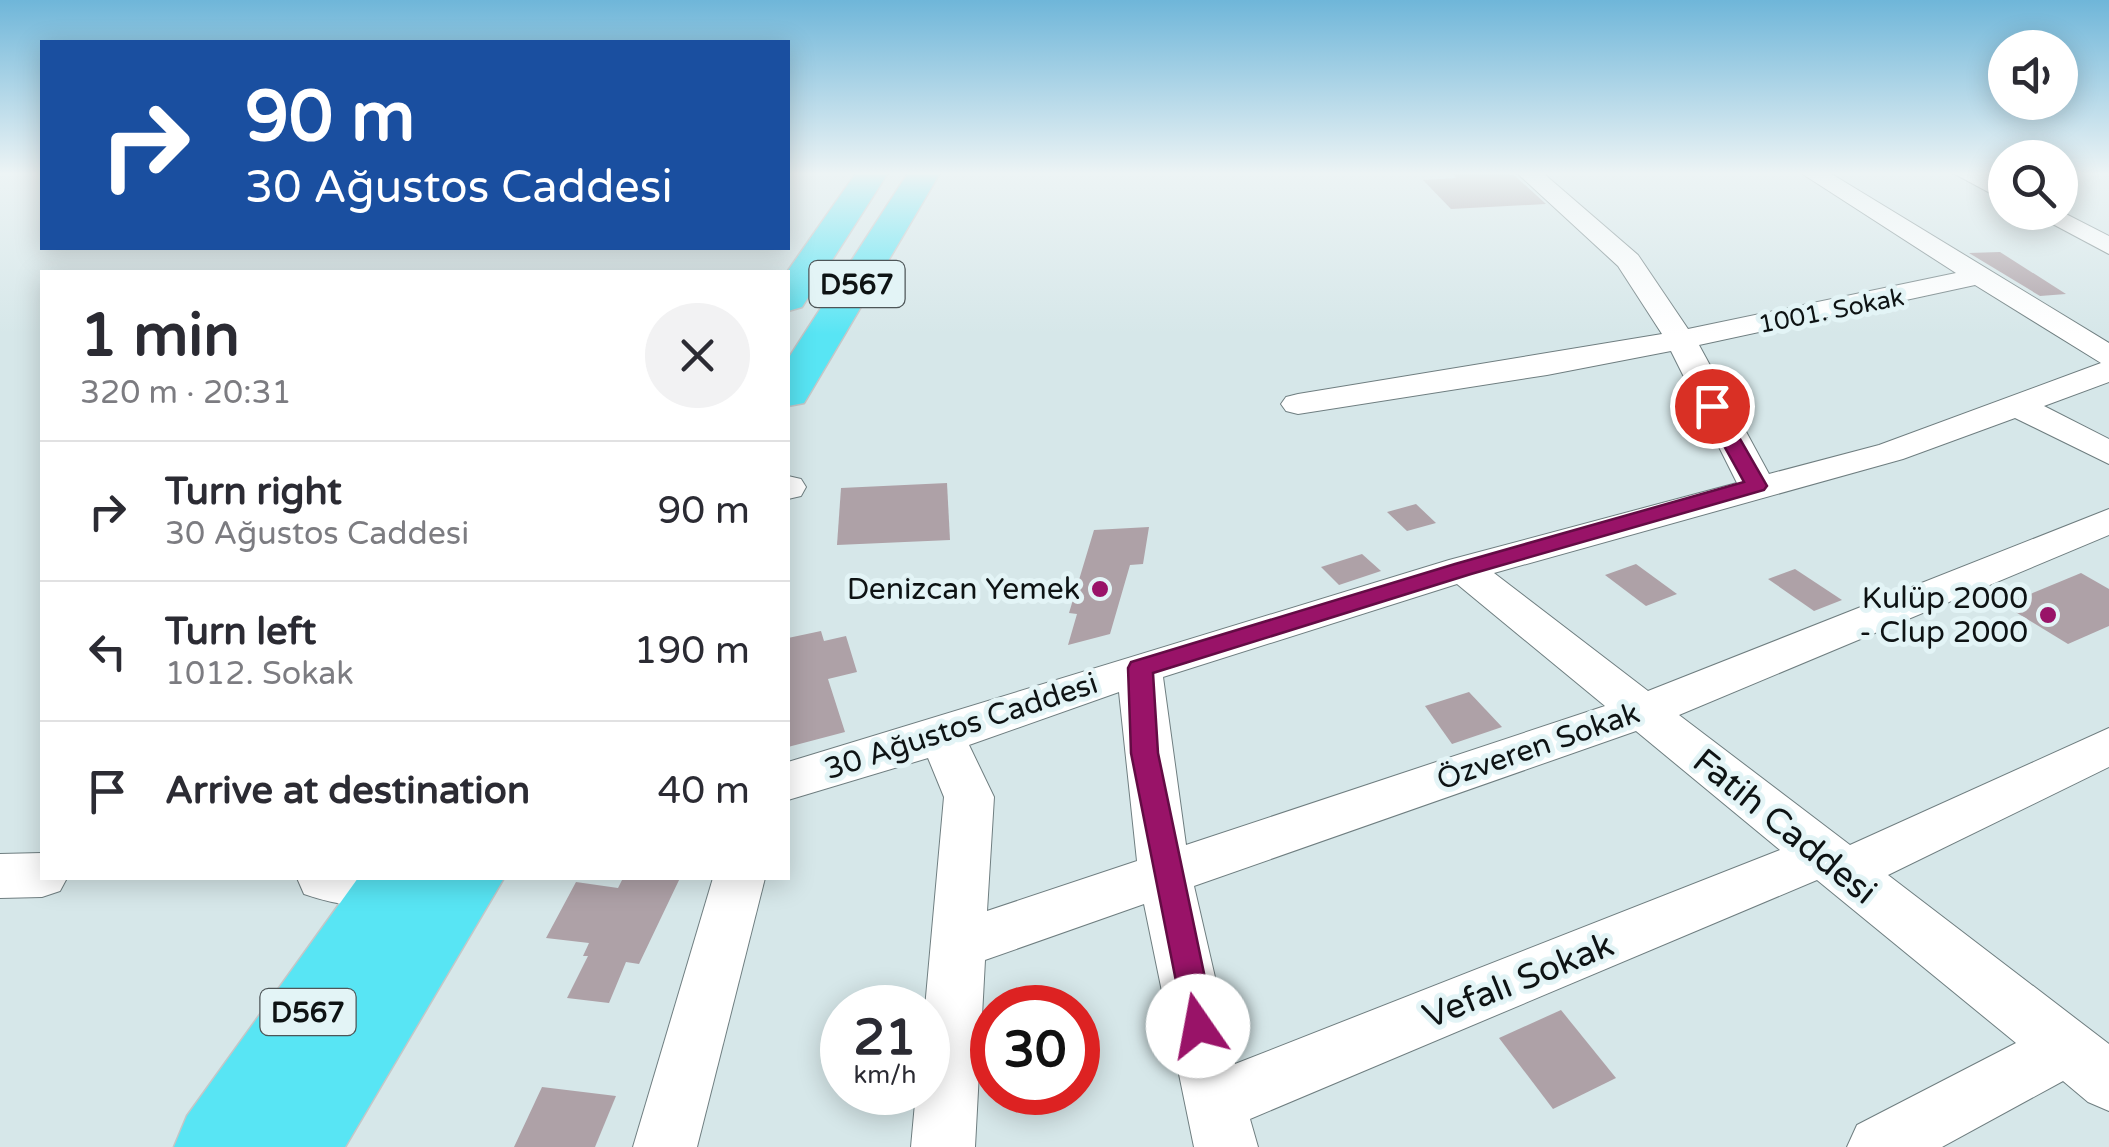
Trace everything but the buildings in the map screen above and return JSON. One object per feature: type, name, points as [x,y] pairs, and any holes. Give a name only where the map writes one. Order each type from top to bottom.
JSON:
[{"type":"highway","name":"D567","points":[[790,295],[836,227]]},
{"type":"highway","name":"D567","points":[[790,390],[891,227]]},
{"type":"highway","name":"D567","points":[[218,1147],[421,880]]},
{"type":"highway","name":"D567","points":[[296,1147],[421,880]]},
{"type":"street","points":[[1589,227],[1628,261],[1680,339],[1756,486]]},
{"type":"street","points":[[1901,227],[2109,356]]},
{"type":"street","points":[[2076,230],[2109,246]]},
{"type":"street","name":"1001. Sokak","points":[[1298,404],[1547,366],[1921,292],[1981,275]]},
{"type":"street","name":"30 Ağustos Caddesi","points":[[790,780],[942,736],[1140,668],[1463,569],[1891,452],[2109,371]]},
{"type":"street","points":[[2014,404],[2109,453]]},
{"type":"street","name":"Özveren Sokak","points":[[956,945],[1643,711],[2109,522]]},
{"type":"street","name":"Fatih Caddesi","points":[[1463,569],[2088,1064]]},
{"type":"street","points":[[1140,668],[1145,753],[1220,1125]]},
{"type":"street","points":[[942,736],[969,797],[942,1147]]},
{"type":"street","name":"Vefalı Sokak","points":[[1220,1125],[2109,746]]},
{"type":"street","points":[[0,876],[40,875]]},
{"type":"street","points":[[665,1147],[737,880]]},
{"type":"street","points":[[1879,1147],[2088,1064]]},
{"type":"place","name":"Denizcan Yemek","points":[[1100,589]]},
{"type":"place","name":"Kulüp 2000 - Clup 2000","points":[[2048,615]]},
{"type":"route","points":[[1198,1026],[1145,753],[1140,668],[1463,569],[1756,486],[1712,406]]}]
